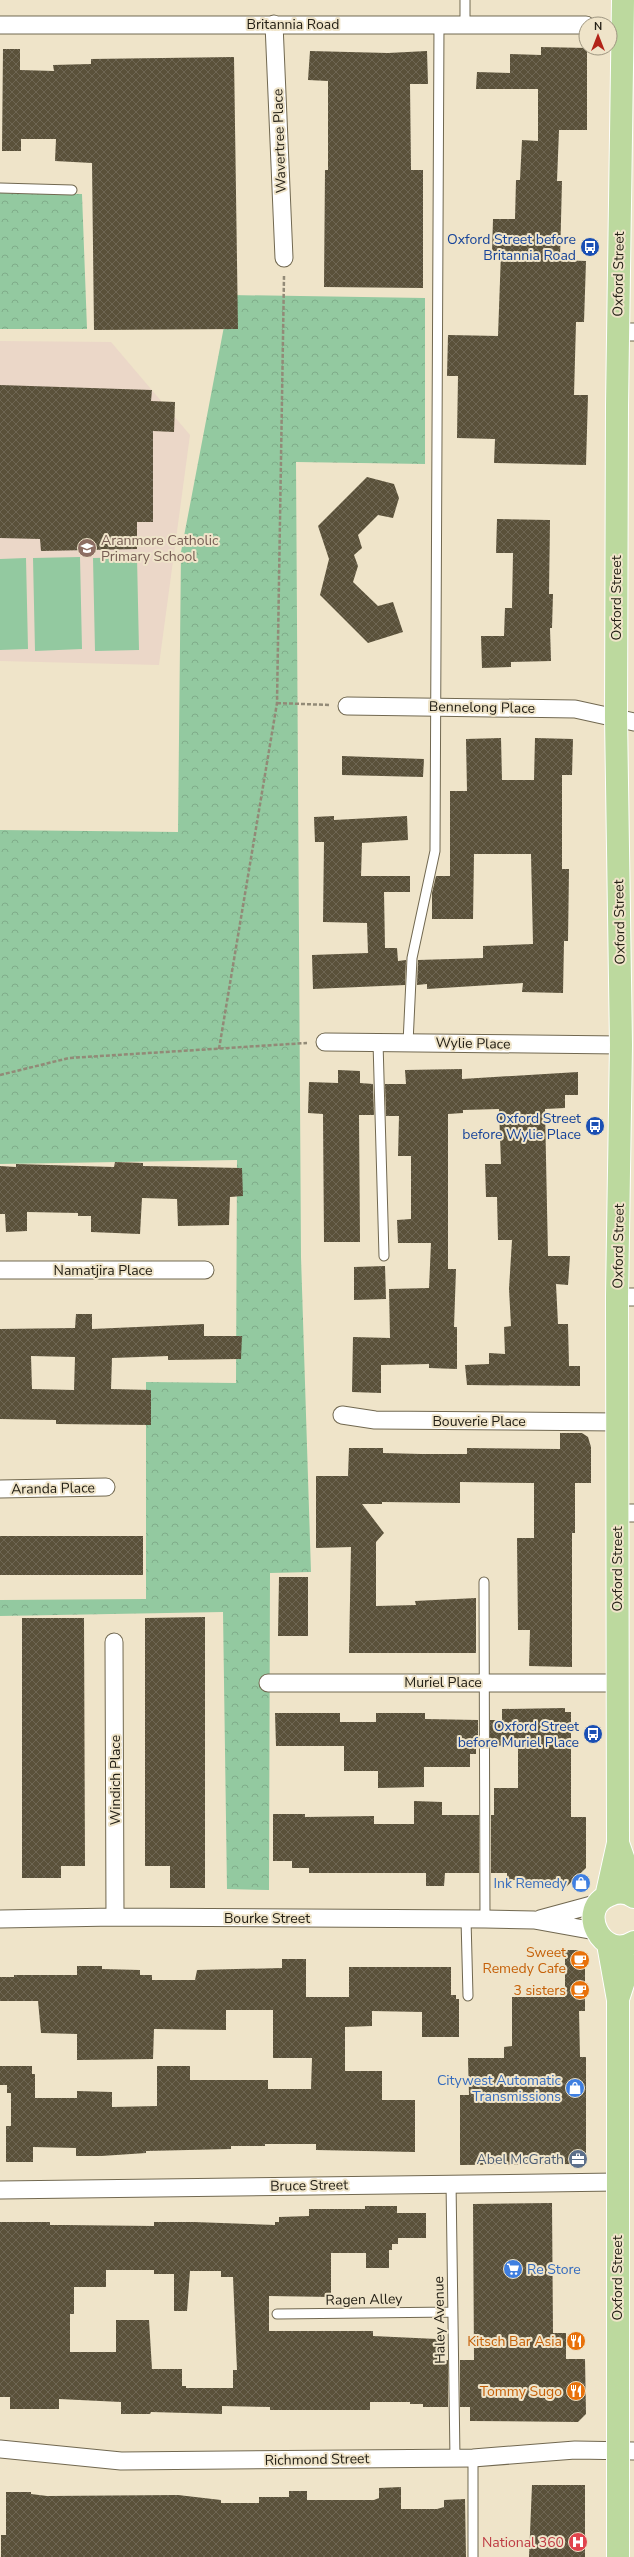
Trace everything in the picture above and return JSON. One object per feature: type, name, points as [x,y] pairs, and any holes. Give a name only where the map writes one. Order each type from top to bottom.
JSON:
[{"type":"main road","name":"Oxford Street","points":[[618,18],[623,0]]},
{"type":"main road","name":"Oxford Street","points":[[617,56],[626,332],[625,720],[621,1045],[626,1297],[617,1422],[626,1513],[617,1683],[618,1843],[602,1900],[593,1916],[602,1937],[618,2000],[617,2182],[626,2451],[618,2557]]},
{"type":"main road","name":"Oxford Street","points":[[618,1843],[634,1889]]},
{"type":"main road","points":[[602,1900],[622,1892],[634,1897]]},
{"type":"main road","points":[[602,1937],[623,1946],[634,1942]]},
{"type":"main road","name":"Oxford Street","points":[[618,2000],[634,1950]]},
{"type":"street","name":"Wavertree Place","points":[[274,24],[284,258]]},
{"type":"street","name":"Britannia Road","points":[[0,25],[578,25]]},
{"type":"street","name":"Bennelong Place","points":[[348,706],[575,709],[625,720]]},
{"type":"street","name":"Wylie Place","points":[[325,1042],[621,1045]]},
{"type":"street","name":"Namatjira Place","points":[[0,1270],[205,1270]]},
{"type":"street","name":"Bouverie Place","points":[[342,1415],[375,1420],[617,1422]]},
{"type":"street","name":"Aranda Place","points":[[0,1489],[106,1487]]},
{"type":"street","name":"Windich Place","points":[[114,1642],[115,1917]]},
{"type":"street","name":"Muriel Place","points":[[268,1682],[617,1683]]},
{"type":"street","name":"Bourke Street","points":[[534,1920],[602,1900]]},
{"type":"street","name":"Bourke Street","points":[[0,1919],[115,1917],[534,1920],[602,1937]]},
{"type":"street","name":"Bruce Street","points":[[0,2190],[451,2182],[617,2182]]},
{"type":"street","name":"Richmond Street","points":[[0,2449],[121,2461],[473,2458],[575,2450],[626,2451]]},
{"type":"lane","points":[[465,0],[465,24]]},
{"type":"lane","points":[[408,1043],[412,958],[435,851],[439,24]]},
{"type":"lane","points":[[0,188],[72,190]]},
{"type":"lane","points":[[378,1042],[384,1256]]},
{"type":"lane","points":[[484,1582],[485,1919]]},
{"type":"lane","points":[[466,1919],[468,1996]]},
{"type":"lane","name":"Haley Avenue","points":[[451,2182],[455,2458]]},
{"type":"lane","name":"Ragen Alley","points":[[277,2314],[452,2312]]},
{"type":"lane","points":[[473,2458],[473,2557]]},
{"type":"path","points":[[219,1049],[277,702],[284,258]]},
{"type":"path","points":[[277,702],[348,706]]},
{"type":"path","points":[[0,1075],[70,1058],[325,1042]]},
{"type":"shaded area","name":"Aranmore Catholic Primary School","points":[[0,341],[111,342],[190,435],[159,665],[0,661]]},
{"type":"green space","points":[[0,193],[82,194],[87,329],[0,329]]},
{"type":"green space","points":[[230,295],[425,298],[425,464],[296,462],[301,1257],[311,1572],[270,1573],[269,1890],[227,1889],[223,1612],[0,1616],[0,1600],[146,1599],[146,1382],[236,1383],[237,1160],[0,1164],[0,830],[178,832],[181,552]]},
{"type":"green space","points":[[80,557],[82,649],[35,651],[33,558]]},
{"type":"green space","points":[[137,557],[139,650],[95,651],[93,558]]},
{"type":"green space","points":[[26,558],[28,649],[0,650],[0,559]]},
{"type":"building","points":[[541,47],[578,48],[578,56],[587,56],[587,130],[559,130],[557,181],[562,181],[560,260],[586,261],[584,322],[576,322],[574,395],[588,395],[586,465],[494,463],[495,439],[457,438],[458,376],[447,376],[448,335],[498,336],[501,253],[492,253],[493,219],[515,219],[516,180],[520,180],[522,140],[538,141],[538,89],[476,89],[477,72],[510,73],[510,54],[541,55]]},
{"type":"building","points":[[3,49],[20,49],[20,70],[54,71],[53,65],[91,64],[91,59],[234,57],[238,329],[94,330],[92,163],[55,161],[56,139],[21,139],[21,151],[2,151]]},
{"type":"building","points":[[310,51],[388,53],[427,51],[428,84],[410,84],[411,170],[423,170],[423,288],[324,287],[325,170],[328,170],[328,81],[308,80]]},
{"type":"building","points":[[0,385],[152,390],[151,401],[175,402],[174,432],[153,431],[153,522],[137,522],[137,549],[41,551],[40,539],[0,538]]},
{"type":"building","points":[[367,477],[394,484],[399,498],[393,518],[378,515],[358,535],[362,548],[354,555],[358,566],[353,582],[378,606],[393,602],[403,632],[368,643],[320,595],[329,559],[318,526]]},
{"type":"building","points":[[497,519],[550,520],[549,594],[553,594],[552,628],[550,628],[551,661],[511,662],[511,667],[482,668],[481,636],[504,636],[505,608],[512,608],[513,553],[496,553]]},
{"type":"building","points":[[501,738],[502,780],[534,780],[535,738],[573,739],[572,775],[562,775],[562,869],[569,869],[568,941],[564,941],[563,993],[522,992],[523,983],[427,989],[427,984],[417,985],[418,960],[483,958],[483,946],[533,944],[531,854],[474,854],[473,919],[432,919],[432,893],[436,876],[450,876],[450,791],[467,791],[466,739]]},
{"type":"building","points":[[342,756],[424,759],[423,777],[342,775]]},
{"type":"building","points":[[334,816],[334,820],[407,816],[408,840],[362,843],[361,876],[410,876],[410,892],[384,892],[385,948],[397,948],[398,961],[406,960],[405,985],[313,989],[312,955],[368,953],[367,923],[323,922],[324,842],[315,842],[314,817]]},
{"type":"building","points":[[462,1069],[462,1079],[578,1072],[578,1095],[565,1095],[565,1108],[545,1109],[548,1256],[570,1256],[568,1285],[556,1284],[558,1324],[568,1324],[569,1366],[580,1366],[580,1386],[467,1385],[465,1365],[489,1364],[489,1353],[505,1354],[504,1327],[511,1326],[509,1289],[512,1240],[498,1240],[497,1197],[486,1197],[485,1164],[501,1164],[499,1109],[463,1110],[463,1113],[448,1114],[448,1269],[456,1269],[454,1327],[457,1327],[457,1369],[429,1368],[429,1364],[381,1365],[381,1393],[352,1392],[353,1337],[390,1338],[389,1289],[429,1288],[431,1243],[398,1243],[397,1220],[411,1219],[411,1156],[398,1156],[399,1116],[386,1116],[385,1084],[406,1084],[405,1070]]},
{"type":"building","points":[[338,1070],[360,1071],[360,1083],[373,1084],[374,1115],[359,1115],[360,1242],[324,1242],[323,1114],[308,1113],[309,1082],[338,1083]]},
{"type":"building","points":[[115,1162],[143,1163],[143,1166],[242,1168],[243,1196],[230,1197],[229,1225],[178,1226],[177,1199],[142,1198],[140,1234],[91,1232],[91,1216],[78,1216],[78,1213],[27,1212],[27,1231],[6,1232],[5,1214],[0,1214],[0,1166],[16,1167],[16,1164],[114,1167]]},
{"type":"building","points":[[385,1266],[386,1299],[354,1300],[354,1267]]},
{"type":"building","points":[[76,1314],[92,1314],[92,1329],[204,1324],[204,1336],[242,1336],[241,1359],[168,1360],[168,1356],[112,1358],[111,1389],[151,1390],[151,1425],[56,1424],[56,1420],[0,1419],[0,1329],[75,1328]],"holes":[[[31,1356],[75,1357],[74,1390],[32,1389]]]},
{"type":"building","points":[[560,1433],[582,1433],[588,1437],[591,1447],[591,1483],[575,1483],[575,1533],[572,1533],[572,1667],[529,1666],[530,1630],[518,1630],[517,1538],[534,1538],[534,1483],[460,1482],[460,1503],[382,1502],[382,1504],[362,1504],[384,1533],[376,1542],[376,1606],[416,1605],[415,1601],[476,1598],[476,1653],[349,1653],[351,1547],[316,1548],[316,1476],[348,1476],[349,1448],[383,1448],[383,1453],[421,1454],[467,1454],[467,1448],[560,1449]]},
{"type":"building","points":[[0,1536],[143,1536],[143,1575],[0,1575]]},
{"type":"building","points":[[279,1577],[308,1577],[308,1636],[278,1636]]},
{"type":"building","points":[[205,1617],[205,1888],[170,1888],[170,1866],[145,1866],[145,1618]]},
{"type":"building","points":[[22,1618],[84,1618],[85,1866],[61,1866],[61,1878],[22,1878]]},
{"type":"building","points":[[565,1708],[565,1712],[571,1712],[571,1817],[586,1817],[586,1868],[566,1887],[546,1887],[546,1880],[507,1880],[507,1873],[491,1873],[491,1815],[494,1815],[494,1788],[518,1788],[518,1745],[490,1746],[490,1720],[502,1720],[502,1709]]},
{"type":"building","points":[[275,1713],[340,1713],[340,1722],[376,1722],[376,1713],[425,1713],[425,1719],[478,1720],[478,1746],[476,1746],[476,1754],[470,1754],[470,1767],[424,1767],[424,1787],[378,1788],[378,1771],[344,1771],[344,1746],[276,1746]]},
{"type":"building","points":[[414,1801],[442,1802],[442,1815],[479,1815],[479,1873],[445,1873],[444,1886],[426,1886],[426,1873],[309,1873],[309,1868],[292,1868],[292,1861],[273,1861],[273,1814],[305,1814],[305,1817],[374,1816],[374,1824],[414,1824]]},
{"type":"building","points":[[565,1950],[578,1950],[585,1959],[585,2011],[579,2011],[580,2057],[586,2057],[586,2153],[577,2164],[460,2165],[460,2095],[469,2095],[468,2058],[504,2058],[504,2047],[512,2046],[512,1997],[565,1997]]},
{"type":"building","points":[[282,1959],[306,1959],[306,1997],[349,1997],[349,1967],[451,1967],[451,1995],[456,1995],[456,1999],[459,1999],[459,2037],[422,2037],[422,2012],[372,2011],[372,2026],[345,2027],[345,2071],[382,2071],[382,2100],[415,2100],[415,2152],[316,2150],[316,2144],[265,2144],[265,2146],[231,2146],[231,2149],[146,2151],[146,2153],[76,2156],[76,2148],[33,2147],[33,2162],[6,2162],[6,2126],[11,2126],[11,2093],[7,2093],[7,2085],[0,2085],[0,2066],[32,2066],[32,2074],[35,2074],[35,2098],[77,2098],[77,2091],[112,2092],[112,2107],[157,2106],[157,2066],[190,2066],[190,2080],[268,2080],[268,2089],[311,2089],[312,2058],[273,2058],[273,2010],[226,2010],[226,2030],[154,2029],[153,2059],[77,2060],[77,2034],[41,2033],[38,2001],[0,2001],[0,1977],[14,1977],[14,1975],[77,1975],[77,1966],[102,1966],[102,1969],[140,1970],[140,1975],[152,1975],[152,1980],[195,1980],[197,1970],[282,1968]]},
{"type":"building","points":[[552,2203],[553,2333],[566,2333],[566,2359],[585,2359],[586,2414],[578,2422],[470,2421],[470,2407],[460,2407],[460,2360],[474,2360],[473,2204]]},
{"type":"building","points":[[365,2206],[397,2206],[397,2213],[426,2213],[426,2238],[398,2238],[398,2244],[392,2244],[392,2250],[389,2250],[389,2268],[366,2268],[366,2253],[331,2253],[331,2297],[269,2296],[269,2331],[373,2331],[373,2336],[437,2339],[437,2342],[441,2342],[441,2360],[448,2360],[448,2407],[423,2407],[423,2404],[410,2404],[410,2402],[370,2402],[370,2410],[270,2410],[270,2407],[222,2406],[222,2414],[151,2412],[150,2414],[121,2414],[121,2402],[59,2399],[59,2409],[10,2409],[10,2397],[0,2397],[0,2222],[50,2222],[50,2225],[154,2226],[154,2222],[194,2222],[275,2225],[275,2222],[279,2222],[279,2217],[309,2216],[309,2209],[365,2209]],"holes":[[[106,2270],[154,2270],[154,2274],[174,2274],[174,2311],[187,2311],[190,2271],[221,2271],[221,2277],[233,2277],[237,2370],[233,2370],[233,2388],[186,2388],[186,2386],[182,2386],[182,2369],[152,2369],[149,2320],[116,2320],[116,2352],[70,2352],[70,2314],[74,2314],[74,2287],[106,2287]]]},
{"type":"building","points":[[532,2485],[585,2485],[585,2557],[529,2557]]},
{"type":"building","points":[[401,2487],[401,2509],[437,2509],[444,2507],[444,2500],[465,2499],[466,2557],[1,2557],[1,2535],[6,2535],[6,2492],[31,2492],[31,2494],[47,2496],[178,2495],[221,2500],[221,2503],[259,2503],[259,2497],[289,2497],[289,2491],[307,2491],[307,2500],[374,2500],[379,2498],[379,2488]]},
{"type":"place","name":"Oxford Street before Britannia Road","points":[[590,247]]},
{"type":"place","name":"Aranmore Catholic Primary School","points":[[87,548]]},
{"type":"place","name":"Oxford Street before Wylie Place","points":[[595,1126]]},
{"type":"place","name":"Oxford Street before Muriel Place","points":[[593,1734]]},
{"type":"place","name":"Ink Remedy","points":[[581,1883]]},
{"type":"place","name":"Sweet Remedy Cafe","points":[[580,1960]]},
{"type":"place","name":"3 sisters","points":[[580,1990]]},
{"type":"place","name":"Citywest Automatic Transmissions","points":[[575,2088]]},
{"type":"place","name":"Abel McGrath","points":[[578,2159]]},
{"type":"place","name":"Re Store","points":[[513,2269]]},
{"type":"place","name":"Kitsch Bar Asia","points":[[576,2341]]},
{"type":"place","name":"Tommy Sugo","points":[[576,2391]]},
{"type":"place","name":"National 360","points":[[578,2542]]}]
